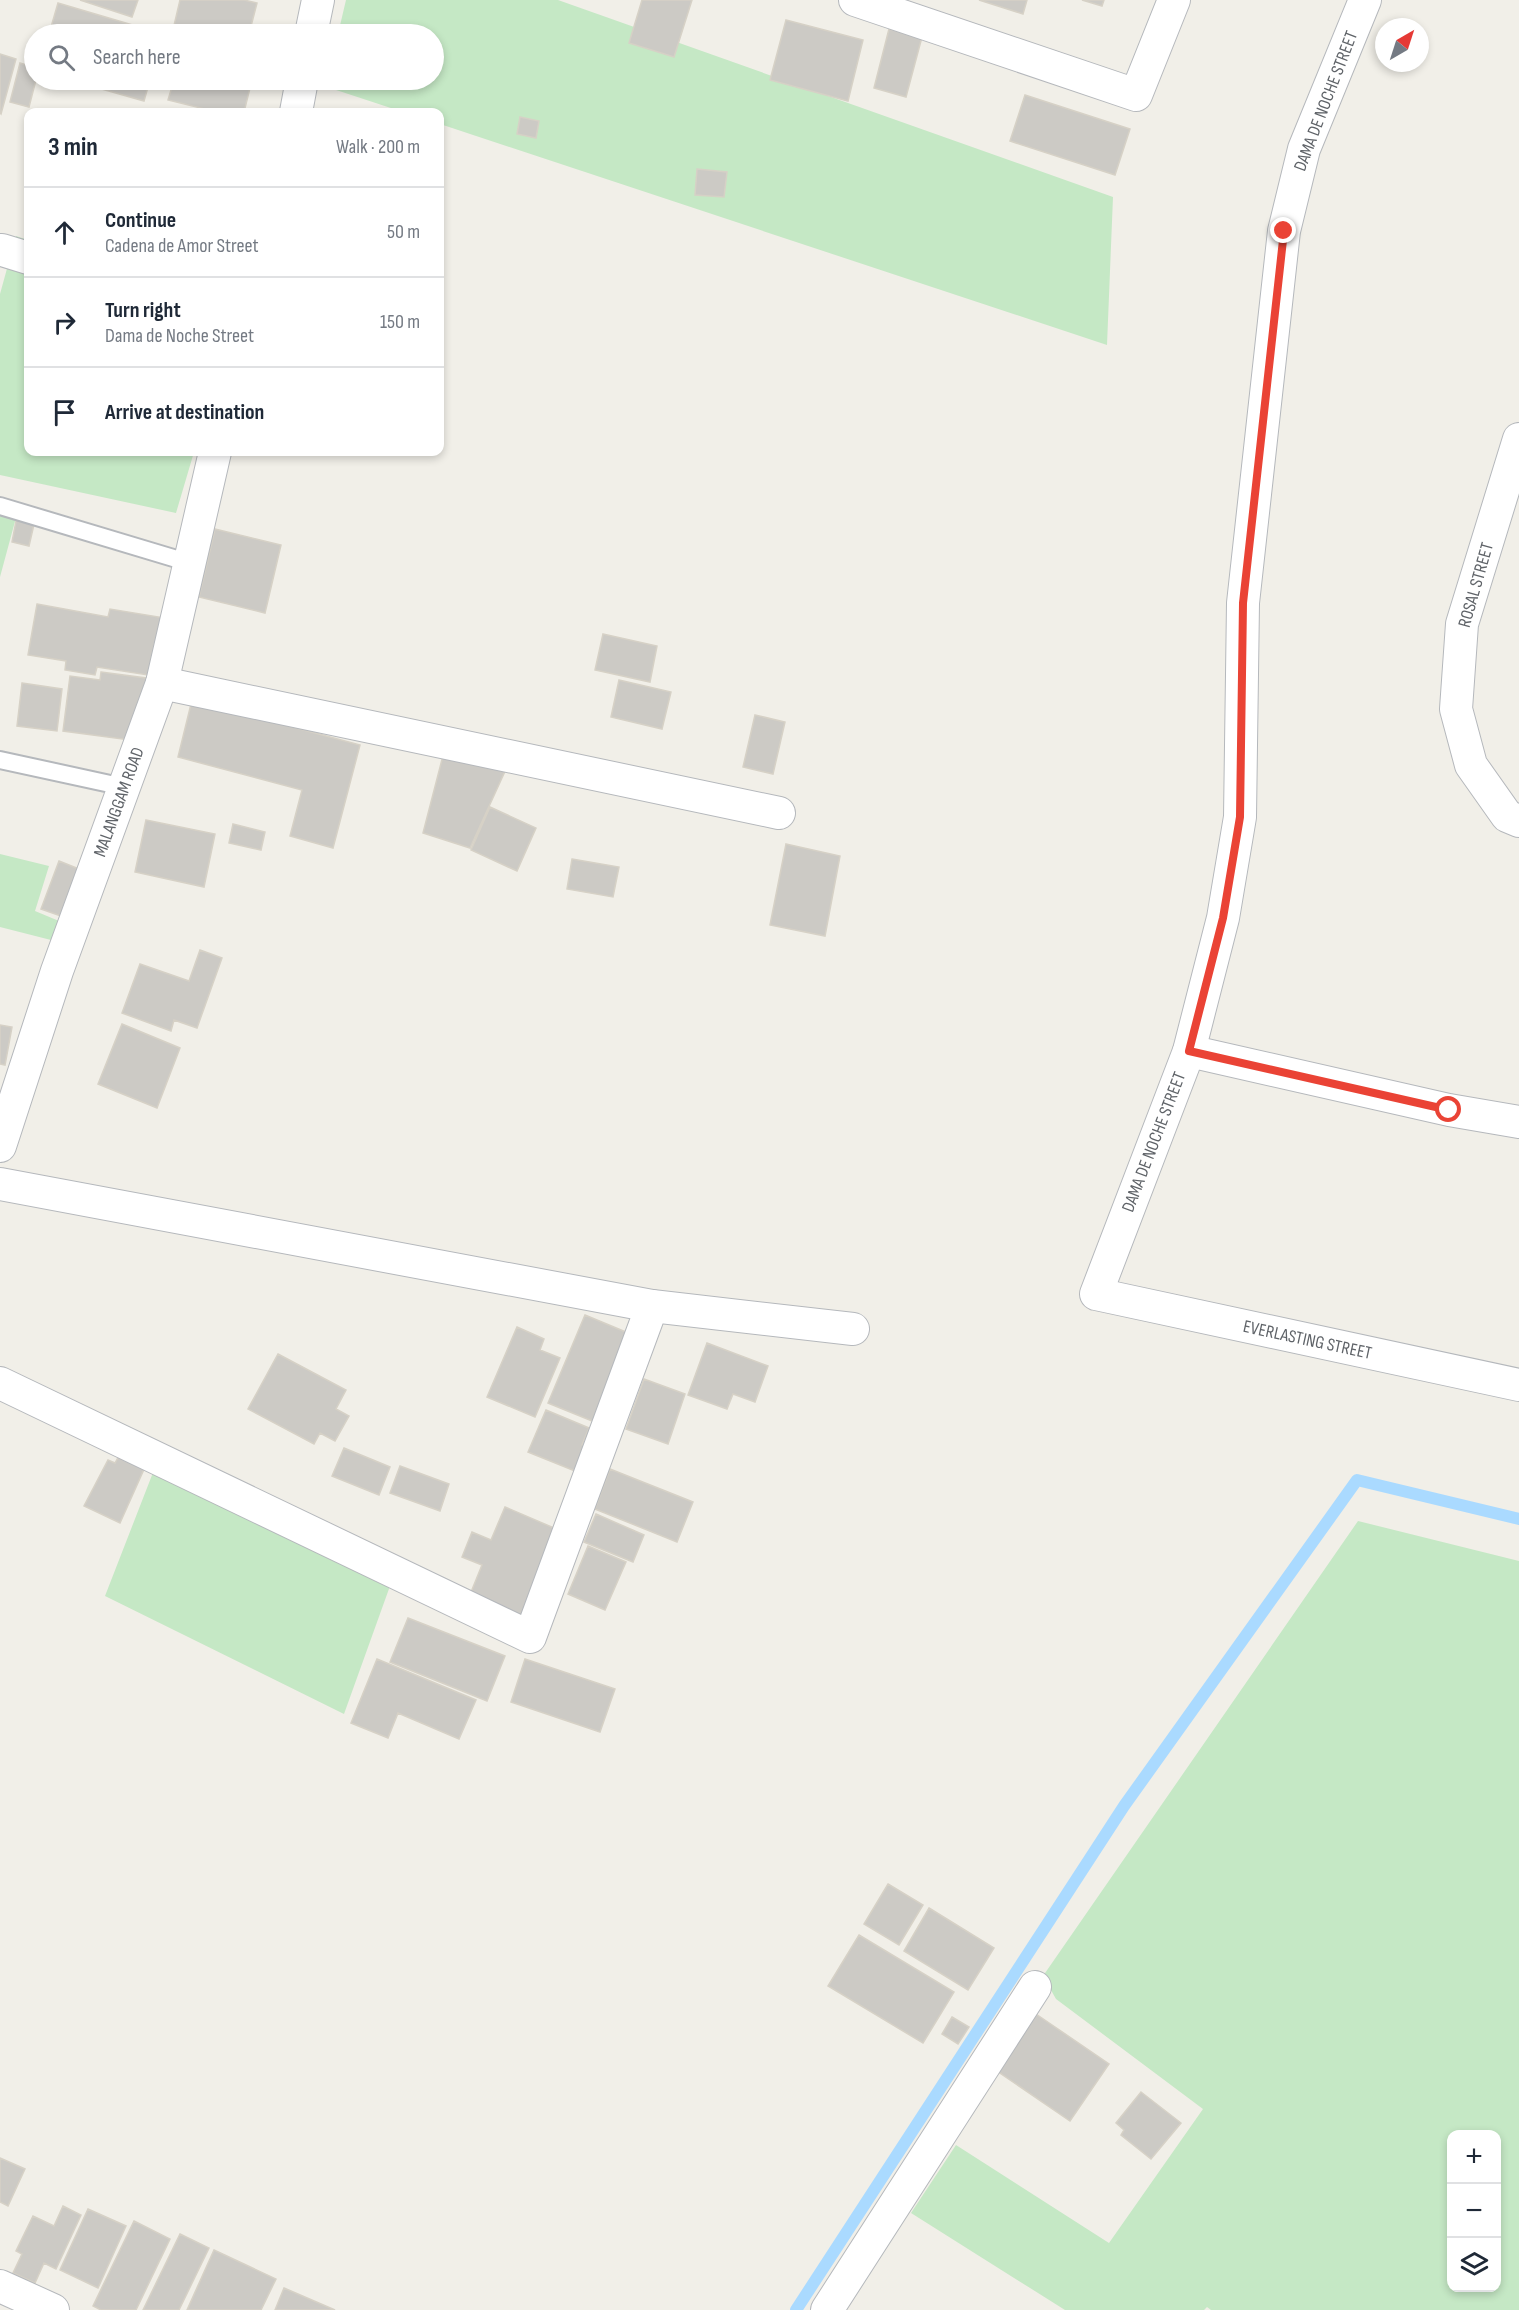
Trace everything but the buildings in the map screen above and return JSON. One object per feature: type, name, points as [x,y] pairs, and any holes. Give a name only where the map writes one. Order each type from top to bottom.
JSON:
[{"type":"street","points":[[314,24],[318,0]]},
{"type":"street","points":[[855,0],[1136,95],[1174,0]]},
{"type":"street","name":"DAMA DE NOCHE STREET","points":[[1096,1294],[1189,1051],[1223,918],[1240,817],[1243,603],[1284,231],[1304,149],[1365,0]]},
{"type":"street","points":[[297,108],[300,90]]},
{"type":"street","name":"ROSAL STREET","points":[[1519,439],[1462,624],[1456,709],[1471,765],[1507,816],[1519,821]]},
{"type":"street","name":"MALANGGAM ROAD","points":[[0,1146],[57,971],[162,683],[214,456]]},
{"type":"street","points":[[162,683],[779,813]]},
{"type":"street","points":[[1189,1051],[1449,1110],[1519,1122]]},
{"type":"street","points":[[0,1184],[652,1306],[853,1329]]},
{"type":"street","name":"EVERLASTING STREET","points":[[1096,1294],[1519,1385]]},
{"type":"street","points":[[0,1383],[530,1637],[652,1306]]},
{"type":"street","points":[[827,2310],[1035,1987]]},
{"type":"street","points":[[6,2295],[53,2310]]},
{"type":"lane","points":[[0,506],[190,563]]},
{"type":"lane","points":[[0,760],[124,787]]},
{"type":"green space","points":[[346,0],[558,0],[1113,197],[1107,345],[444,125],[444,108],[391,108],[336,90],[444,90],[444,24],[340,24]]},
{"type":"green space","points":[[16,236],[24,239],[24,456],[193,456],[176,513],[0,475],[0,294]]},
{"type":"green space","points":[[0,509],[17,514],[0,577]]},
{"type":"green space","points":[[0,854],[49,866],[35,911],[59,921],[51,940],[0,927]]},
{"type":"green space","points":[[154,1470],[390,1586],[344,1714],[105,1596]]},
{"type":"green space","points":[[1358,1521],[1519,1561],[1519,2310],[1211,2310],[1207,2307],[1204,2310],[1065,2310],[911,2213],[956,2145],[1109,2243],[1203,2109],[1056,1999],[1043,1976]]},
{"type":"waterway","points":[[796,2310],[1124,1806],[1357,1480],[1519,1519]]},
{"type":"route","points":[[1284,231],[1243,603],[1240,817],[1223,918],[1189,1051],[1449,1110]]}]
